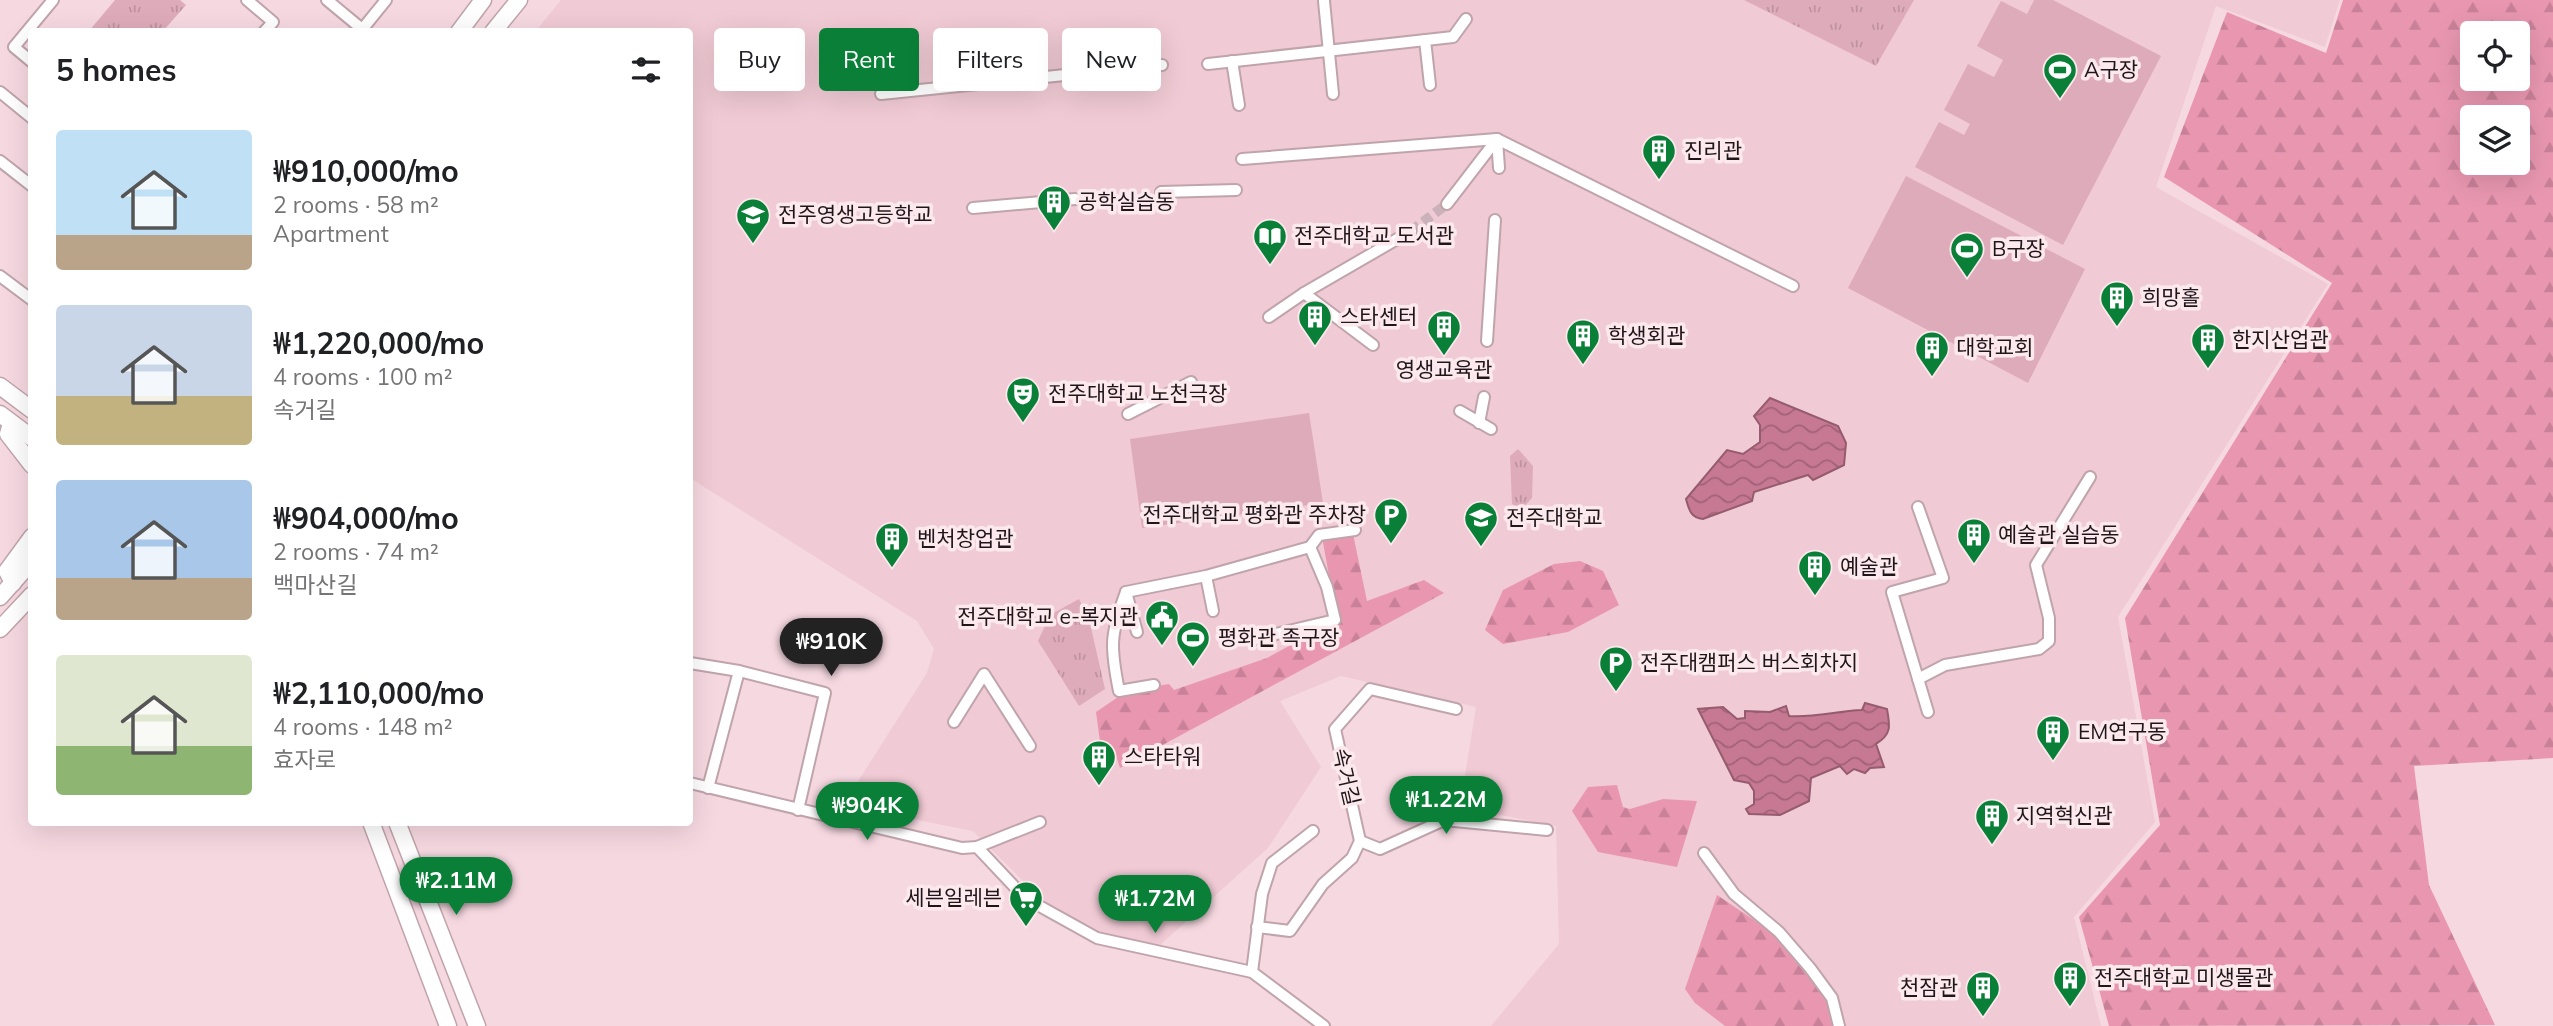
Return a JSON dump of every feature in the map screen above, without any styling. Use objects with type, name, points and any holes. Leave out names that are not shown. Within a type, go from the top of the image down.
[{"type":"main road","points":[[461,28],[484,0]]},
{"type":"main road","points":[[496,28],[519,0]]},
{"type":"main road","points":[[0,386],[28,401]]},
{"type":"main road","points":[[6,419],[28,435]]},
{"type":"main road","points":[[6,419],[8,434],[28,460]]},
{"type":"main road","points":[[13,583],[7,571],[28,542]]},
{"type":"main road","points":[[0,597],[28,566]]},
{"type":"main road","points":[[0,629],[28,599]]},
{"type":"main road","points":[[373,826],[448,1026]]},
{"type":"main road","points":[[399,826],[477,1026]]},
{"type":"street","points":[[30,28],[53,0]]},
{"type":"street","points":[[247,0],[273,22],[268,28]]},
{"type":"street","points":[[327,0],[359,28]]},
{"type":"street","points":[[363,28],[386,0]]},
{"type":"street","points":[[1324,1],[1333,94]]},
{"type":"street","points":[[1208,64],[1454,37],[1466,19]]},
{"type":"street","points":[[28,30],[14,47],[28,59]]},
{"type":"street","points":[[1425,40],[1430,85]]},
{"type":"street","points":[[1232,61],[1240,105]]},
{"type":"street","points":[[881,94],[1162,65]]},
{"type":"street","points":[[0,92],[28,115]]},
{"type":"street","points":[[1497,139],[1499,168]]},
{"type":"street","points":[[1447,204],[1497,139]]},
{"type":"street","points":[[1242,159],[1497,139],[1793,286]]},
{"type":"street","points":[[0,161],[28,183]]},
{"type":"street","points":[[1161,192],[1236,190]]},
{"type":"street","points":[[973,208],[1074,199]]},
{"type":"street","points":[[1488,341],[1495,220]]},
{"type":"street","points":[[1269,317],[1304,293],[1410,231]]},
{"type":"street","points":[[0,276],[28,297]]},
{"type":"street","points":[[1304,293],[1373,345]]},
{"type":"street","points":[[1128,414],[1191,382]]},
{"type":"street","points":[[1479,423],[1484,397]]},
{"type":"street","points":[[1460,411],[1490,429]]},
{"type":"street","points":[[1918,679],[1945,665],[2039,649],[2049,640],[2049,618],[2036,565],[2090,478]]},
{"type":"street","points":[[1918,507],[1943,578],[1892,592],[1928,712]]},
{"type":"street","points":[[1126,592],[1206,576],[1310,547],[1319,535],[1355,530]]},
{"type":"street","points":[[1255,639],[1335,620],[1327,587],[1310,547]]},
{"type":"street","points":[[1206,576],[1213,611]]},
{"type":"street","points":[[1126,592],[1137,632]]},
{"type":"street","points":[[1126,592],[1112,634],[1111,650],[1119,691],[1154,685]]},
{"type":"street","points":[[693,663],[739,671],[825,693],[798,810]]},
{"type":"street","points":[[708,788],[739,671]]},
{"type":"street","points":[[954,722],[984,674],[1030,746]]},
{"type":"street","name":"속거길","points":[[1360,841],[1335,729],[1370,689],[1456,709]]},
{"type":"street","points":[[693,784],[962,848],[977,847],[1040,822]]},
{"type":"street","points":[[1258,927],[1290,931],[1322,884],[1352,859],[1360,841],[1380,849],[1444,820],[1547,830]]},
{"type":"street","points":[[1252,972],[1262,894],[1272,863],[1312,831]]},
{"type":"street","points":[[977,847],[1025,898],[1097,938],[1252,972],[1324,1026]]},
{"type":"street","points":[[1704,853],[1734,894],[1779,932],[1810,968],[1832,998],[1839,1026]]},
{"type":"shaded area","name":"전주대학교","points":[[561,0],[2340,0],[2325,47],[2216,6],[2156,187],[2328,284],[2118,617],[2155,822],[2074,917],[2101,1026],[1491,1026],[1559,944],[1556,826],[1460,807],[1476,707],[1341,676],[1280,701],[1321,767],[1268,848],[1160,945],[1103,934],[1046,904],[973,831],[843,805],[927,673],[934,649],[917,621],[693,480],[693,28],[538,28]]},
{"type":"green space","points":[[115,0],[180,0],[186,5],[166,28],[92,28]]},
{"type":"green space","points":[[1744,0],[1914,0],[1876,66]]},
{"type":"green space","name":"A구장","points":[[2034,0],[2053,0],[2161,56],[2063,245],[1915,167],[1939,122],[1964,135],[1970,124],[1944,110],[1968,64],[1994,77],[2003,60],[1977,46],[2001,1],[2027,14]]},
{"type":"green space","points":[[2343,0],[2553,0],[2553,758],[2414,766],[2429,885],[2495,1025],[2109,1026],[2079,917],[2160,825],[2125,618],[2332,283],[2164,177],[2227,12],[2326,53]]},
{"type":"green space","name":"B구장","points":[[1906,176],[2085,269],[2028,383],[1848,288]]},
{"type":"green space","points":[[1309,413],[1323,503],[1142,528],[1130,439]]},
{"type":"green space","points":[[1518,449],[1533,466],[1532,498],[1522,509],[1512,504],[1510,456]]},
{"type":"green space","points":[[1353,534],[1367,601],[1424,580],[1444,593],[1120,768],[1115,752],[1101,749],[1096,712],[1127,691],[1169,684],[1174,690],[1267,658],[1337,620],[1322,537]]},
{"type":"green space","points":[[1580,561],[1603,571],[1619,605],[1568,632],[1503,644],[1485,630],[1503,590],[1554,564]]},
{"type":"green space","points":[[1079,599],[1089,619],[1105,689],[1079,706],[1038,641],[1050,615]]},
{"type":"green space","points":[[1617,785],[1623,807],[1630,809],[1663,799],[1697,801],[1677,867],[1598,852],[1572,811],[1588,787]]},
{"type":"green space","points":[[1717,895],[1769,930],[1829,1001],[1835,1026],[1725,1026],[1695,1003],[1685,989]]},
{"type":"water","points":[[1770,398],[1838,426],[1846,443],[1844,465],[1813,480],[1808,475],[1754,492],[1752,501],[1703,519],[1696,517],[1686,499],[1727,450],[1743,454],[1760,442],[1760,425],[1754,416]]},
{"type":"water","points":[[1865,703],[1887,709],[1889,729],[1885,737],[1876,744],[1884,767],[1870,768],[1865,773],[1854,769],[1847,774],[1840,766],[1811,778],[1809,801],[1780,815],[1749,814],[1746,809],[1754,804],[1754,791],[1749,783],[1734,780],[1698,709],[1723,707],[1737,719],[1745,718],[1745,711],[1770,712],[1786,706],[1789,716],[1807,716],[1862,710]]},
{"type":"tunnel","points":[[1411,231],[1447,204]]},
{"type":"place","name":"A구장","points":[[2060,100]]},
{"type":"place","name":"진리관","points":[[1659,181]]},
{"type":"place","name":"공학실습동","points":[[1054,232]]},
{"type":"place","name":"전주영생고등학교","points":[[753,245]]},
{"type":"place","name":"전주대학교 도서관","points":[[1270,266]]},
{"type":"place","name":"B구장","points":[[1967,279]]},
{"type":"place","name":"희망홀","points":[[2117,328]]},
{"type":"place","name":"스타센터","points":[[1315,347]]},
{"type":"place","name":"영생교육관","points":[[1444,357]]},
{"type":"place","name":"학생회관","points":[[1583,366]]},
{"type":"place","name":"한지산업관","points":[[2208,370]]},
{"type":"place","name":"대학교회","points":[[1932,378]]},
{"type":"place","name":"전주대학교 노천극장","points":[[1023,424]]},
{"type":"place","name":"전주대학교 평화관 주차장","points":[[1391,545]]},
{"type":"place","name":"전주대학교","points":[[1481,548]]},
{"type":"place","name":"예술관 실습동","points":[[1974,565]]},
{"type":"place","name":"벤처창업관","points":[[892,569]]},
{"type":"place","name":"예술관","points":[[1815,597]]},
{"type":"place","name":"전주대학교 e-복지관","points":[[1162,647]]},
{"type":"place","name":"평화관 족구장","points":[[1193,668]]},
{"type":"place","name":"전주대캠퍼스 버스회차지","points":[[1616,693]]},
{"type":"place","name":"EM연구동","points":[[2053,762]]},
{"type":"place","name":"스타타워","points":[[1099,787]]},
{"type":"place","name":"지역혁신관","points":[[1992,846]]},
{"type":"place","name":"세븐일레븐","points":[[1026,928]]},
{"type":"place","name":"전주대학교 미생물관","points":[[2070,1008]]},
{"type":"place","name":"천잠관","points":[[1983,1018]]}]
